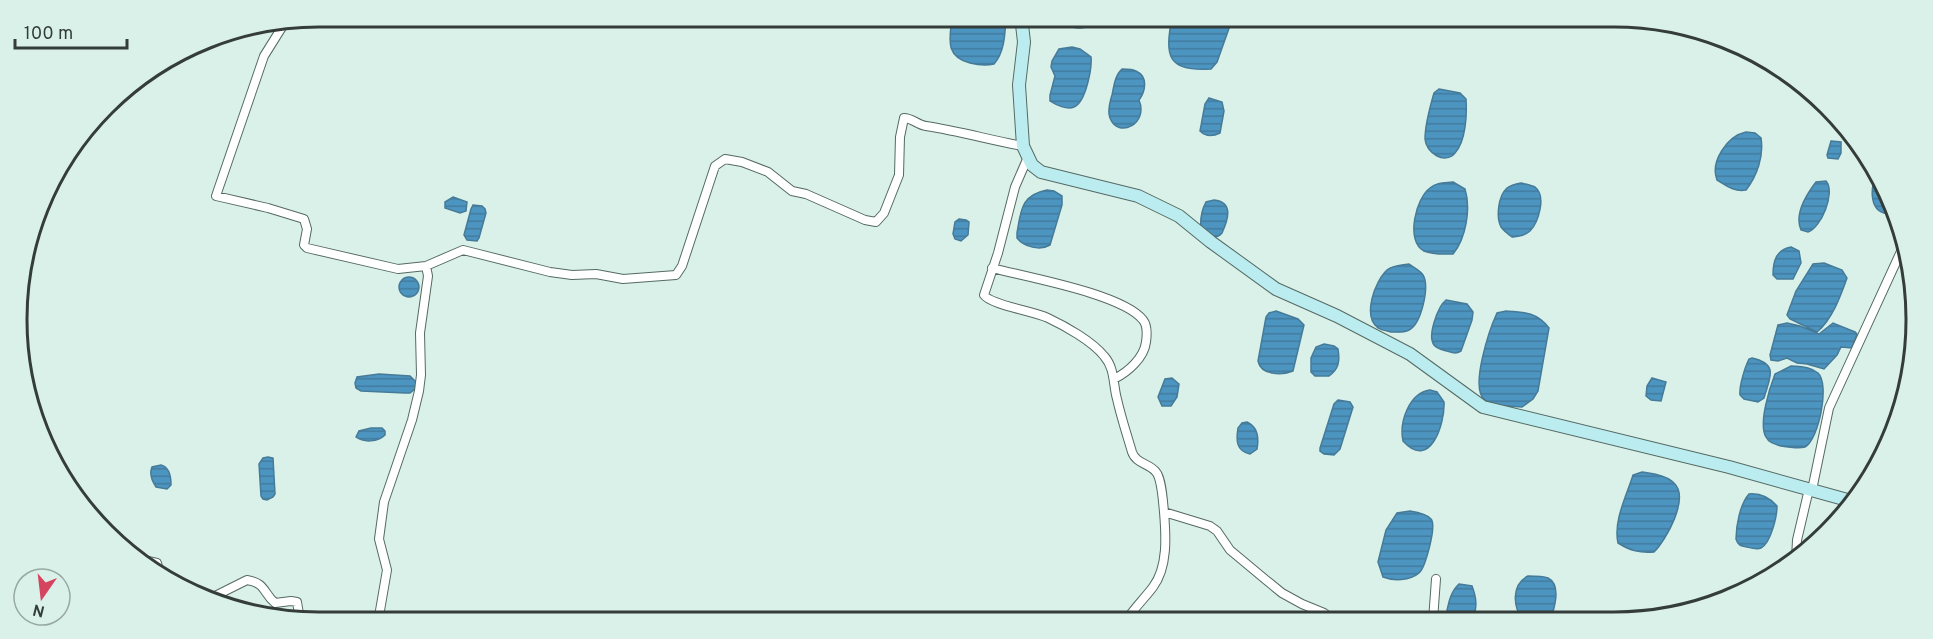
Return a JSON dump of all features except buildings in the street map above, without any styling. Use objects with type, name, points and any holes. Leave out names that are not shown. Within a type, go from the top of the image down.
[{"type":"street","points":[[1022,27],[1024,42],[1019,85],[1026,152],[1032,165],[1041,172],[1138,196],[1179,216],[1276,289],[1337,316],[1410,354],[1483,407],[1729,467],[1845,499]]},
{"type":"street","points":[[280,30],[264,56],[216,196],[304,219],[307,229],[304,245],[307,248],[398,269],[426,266],[462,250],[550,272],[572,275],[596,274],[630,279],[676,275],[682,266],[716,166],[725,159],[742,162],[768,172],[792,191],[806,194],[864,220],[876,222],[884,213],[899,174],[900,137],[904,118],[923,126],[944,128],[1026,152]]},
{"type":"street","points":[[1026,152],[984,295],[987,299],[1048,318],[1088,340],[1104,356],[1114,379],[1116,397],[1133,455],[1142,464],[1156,472],[1164,512],[1165,556],[1162,567],[1154,586],[1132,612]]},
{"type":"street","points":[[1797,548],[1829,408],[1899,256]]},
{"type":"street","points":[[380,612],[387,570],[379,539],[384,502],[412,420],[419,390],[420,333],[428,276],[426,266]]},
{"type":"street","points":[[992,268],[1093,293],[1118,302],[1144,321],[1148,332],[1146,348],[1123,375],[1114,379]]},
{"type":"street","points":[[1164,512],[1210,526],[1218,531],[1230,550],[1282,593],[1322,612]]},
{"type":"street","points":[[1434,612],[1436,579]]},
{"type":"street","points":[[219,594],[247,580],[254,581],[261,585],[275,603],[297,602],[298,611]]},
{"type":"water","points":[[951,27],[1005,27],[998,59],[994,64],[985,65],[973,64],[956,56],[950,45]]},
{"type":"water","points":[[1170,27],[1229,27],[1217,62],[1211,69],[1196,69],[1177,64],[1169,51]]},
{"type":"water","points":[[1072,47],[1080,49],[1091,57],[1091,62],[1082,99],[1074,107],[1068,108],[1050,101],[1055,76],[1051,67],[1059,49]]},
{"type":"water","points":[[1122,69],[1133,70],[1140,74],[1145,85],[1139,100],[1140,116],[1131,126],[1125,128],[1114,124],[1109,112],[1115,81]]},
{"type":"water","points":[[1439,89],[1460,93],[1466,99],[1466,120],[1462,142],[1455,153],[1446,158],[1432,153],[1425,139],[1432,98]]},
{"type":"water","points":[[1209,98],[1222,102],[1224,111],[1220,133],[1212,136],[1200,131],[1205,104]]},
{"type":"water","points":[[1755,133],[1761,138],[1761,152],[1759,166],[1750,184],[1746,190],[1738,190],[1717,180],[1716,165],[1727,144],[1739,134]]},
{"type":"water","points":[[1831,141],[1841,142],[1841,153],[1838,159],[1828,158]]},
{"type":"water","points":[[1826,181],[1829,193],[1822,217],[1813,229],[1808,232],[1801,230],[1799,218],[1805,199],[1816,182]]},
{"type":"water","points":[[1453,182],[1465,189],[1467,197],[1466,223],[1461,240],[1453,254],[1435,254],[1424,251],[1418,246],[1414,229],[1420,201],[1433,186]]},
{"type":"water","points":[[1521,183],[1535,187],[1539,191],[1540,209],[1530,231],[1524,235],[1512,237],[1501,227],[1499,207],[1507,188]]},
{"type":"water","points":[[1873,186],[1886,213],[1878,210],[1875,205]]},
{"type":"water","points":[[1047,190],[1062,196],[1062,205],[1050,245],[1042,248],[1032,247],[1017,238],[1021,211],[1027,200],[1038,192]]},
{"type":"water","points":[[453,197],[467,202],[466,211],[460,213],[445,208],[445,202]]},
{"type":"water","points":[[1214,200],[1225,204],[1228,212],[1222,233],[1214,237],[1201,230],[1201,223],[1206,202]]},
{"type":"water","points":[[473,205],[482,206],[486,213],[477,241],[467,240],[464,235]]},
{"type":"water","points":[[959,219],[969,222],[968,235],[961,241],[955,239],[953,234],[955,222]]},
{"type":"water","points":[[1791,247],[1799,251],[1801,263],[1793,279],[1777,279],[1773,275],[1776,257],[1786,248]]},
{"type":"water","points":[[1824,263],[1842,270],[1847,278],[1832,314],[1817,332],[1790,319],[1787,315],[1796,291],[1813,264]]},
{"type":"water","points":[[1409,264],[1422,274],[1425,281],[1425,296],[1421,313],[1413,326],[1404,332],[1379,329],[1373,323],[1371,315],[1372,299],[1378,282],[1389,268]]},
{"type":"water","points":[[405,277],[413,277],[419,283],[419,291],[413,297],[405,297],[399,291],[399,283]]},
{"type":"water","points":[[1446,300],[1467,304],[1473,312],[1461,351],[1458,353],[1438,348],[1432,341],[1434,321]]},
{"type":"water","points":[[1276,311],[1298,319],[1304,325],[1293,371],[1283,374],[1267,372],[1258,361],[1266,317],[1269,313]]},
{"type":"water","points":[[1506,311],[1535,316],[1549,328],[1538,391],[1533,399],[1522,407],[1503,406],[1485,400],[1479,384],[1482,358],[1490,331],[1497,313]]},
{"type":"water","points":[[1787,323],[1819,334],[1833,323],[1857,334],[1852,348],[1841,347],[1824,369],[1797,363],[1787,358],[1778,361],[1771,360],[1770,355],[1778,325]]},
{"type":"water","points":[[1324,344],[1338,349],[1338,364],[1329,376],[1315,376],[1311,372],[1311,358],[1316,347]]},
{"type":"water","points":[[1752,358],[1766,364],[1770,372],[1764,398],[1758,402],[1744,399],[1740,395],[1744,372],[1749,359]]},
{"type":"water","points":[[1791,366],[1805,367],[1818,373],[1823,388],[1821,411],[1815,434],[1802,448],[1772,443],[1767,439],[1763,424],[1775,374]]},
{"type":"water","points":[[379,374],[410,376],[417,383],[416,388],[410,393],[405,393],[361,391],[356,388],[357,377]]},
{"type":"water","points":[[1172,378],[1179,384],[1177,397],[1171,406],[1162,406],[1158,397],[1165,379]]},
{"type":"water","points":[[1652,378],[1666,382],[1661,401],[1651,400],[1646,396],[1647,386]]},
{"type":"water","points":[[1430,390],[1437,392],[1444,402],[1444,411],[1439,432],[1434,441],[1428,448],[1421,451],[1413,449],[1403,441],[1404,417],[1411,402],[1423,392]]},
{"type":"water","points":[[1338,400],[1350,402],[1353,407],[1340,449],[1334,455],[1324,454],[1320,448],[1334,404]]},
{"type":"water","points":[[1247,422],[1256,430],[1258,437],[1257,449],[1250,454],[1240,448],[1237,441],[1238,428],[1242,423]]},
{"type":"water","points":[[382,428],[385,435],[371,441],[356,437],[359,431]]},
{"type":"water","points":[[263,458],[273,458],[275,494],[267,500],[261,496],[259,464]]},
{"type":"water","points":[[161,465],[168,470],[170,476],[171,485],[167,489],[156,487],[151,477],[152,467]]},
{"type":"water","points":[[1642,472],[1667,478],[1678,490],[1678,508],[1674,519],[1654,552],[1635,551],[1618,543],[1617,526],[1624,500],[1633,475]]},
{"type":"water","points":[[1749,494],[1765,497],[1777,506],[1775,522],[1768,541],[1759,549],[1741,546],[1736,539],[1739,515]]},
{"type":"water","points":[[1410,511],[1431,519],[1430,547],[1424,563],[1419,573],[1411,578],[1396,580],[1383,577],[1378,562],[1386,530],[1397,513]]},
{"type":"water","points":[[1528,576],[1541,576],[1552,581],[1556,592],[1552,612],[1518,612],[1515,596],[1522,580]]},
{"type":"water","points":[[1459,584],[1472,586],[1476,603],[1475,612],[1447,612]]}]
